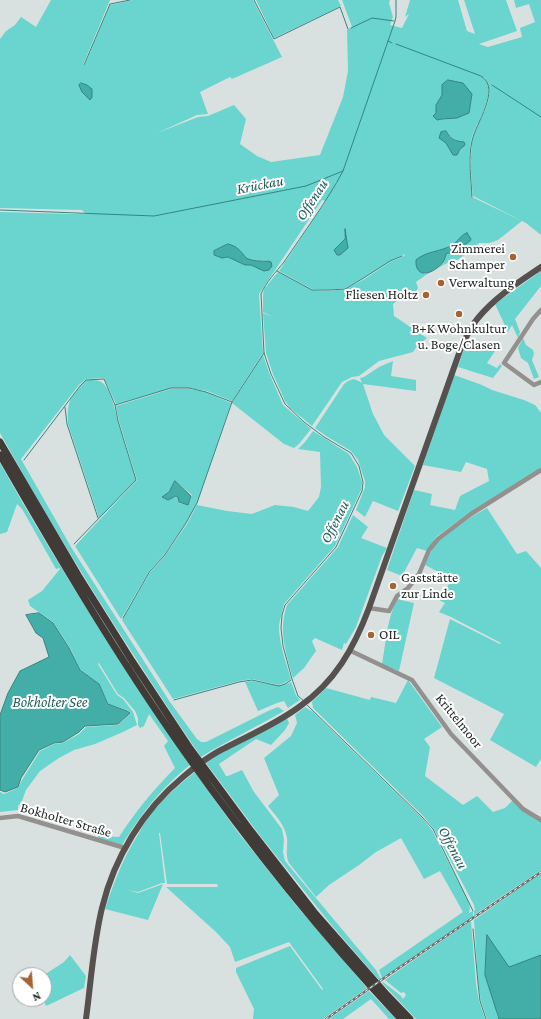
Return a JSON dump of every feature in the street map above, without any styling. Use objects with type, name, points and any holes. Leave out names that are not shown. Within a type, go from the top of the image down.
[{"type":"highway","points":[[0,442],[78,575],[132,661],[189,747],[251,831],[314,912],[410,1019]]},
{"type":"highway","points":[[0,455],[73,579],[183,750],[244,834],[309,916],[401,1019]]},
{"type":"main road","points":[[86,1019],[96,936],[102,908],[112,877],[125,848],[156,803],[183,777],[212,755],[282,718],[308,701],[336,672],[350,650],[370,608],[462,345],[477,319],[493,302],[541,267]]},
{"type":"street","points":[[541,310],[533,319],[504,363],[534,385],[541,382]]},
{"type":"street","points":[[370,608],[389,611],[397,596],[408,588],[419,574],[429,550],[438,539],[471,514],[541,470]]},
{"type":"street","name":"Krittelmoor","points":[[350,650],[412,680],[450,734],[523,809],[541,820]]},
{"type":"street","name":"Bokholter Straße","points":[[0,818],[18,816],[125,848]]},
{"type":"shaded area","points":[[51,0],[110,0],[83,65],[84,66],[110,5],[133,0],[253,0],[282,57],[232,79],[230,77],[200,92],[208,114],[197,115],[157,133],[198,117],[208,116],[234,105],[246,119],[240,144],[257,156],[271,162],[320,155],[343,97],[348,71],[347,30],[352,27],[342,0],[390,0],[389,3],[393,17],[390,25],[402,28],[409,14],[405,17],[410,0],[458,0],[467,31],[475,34],[464,0],[506,0],[517,31],[479,44],[488,47],[522,37],[520,28],[535,22],[529,4],[516,8],[514,0],[541,0],[541,235],[526,223],[473,196],[471,170],[472,143],[477,126],[488,103],[489,95],[489,86],[483,77],[487,84],[487,100],[473,133],[470,148],[469,162],[472,197],[522,221],[498,240],[489,243],[479,243],[459,259],[445,264],[435,270],[444,262],[445,254],[451,254],[470,241],[464,234],[453,245],[421,256],[424,274],[430,272],[416,282],[418,288],[415,293],[399,299],[393,304],[394,316],[427,338],[417,346],[413,352],[379,361],[359,376],[352,377],[342,382],[312,426],[290,408],[285,401],[273,374],[266,353],[263,313],[273,317],[263,312],[264,289],[278,272],[312,290],[330,291],[345,289],[363,280],[405,254],[390,261],[345,288],[330,290],[312,289],[279,271],[326,201],[322,200],[259,294],[263,353],[232,401],[207,391],[189,388],[171,388],[116,404],[104,378],[86,379],[79,385],[21,459],[71,547],[170,702],[197,739],[201,742],[206,742],[278,707],[284,711],[201,757],[97,598],[0,433],[0,212],[86,214],[82,210],[0,208],[0,39],[21,17],[36,27]],"holes":[[[442,85],[470,104],[469,113],[457,118],[437,120],[433,116],[436,113],[436,105],[442,95]],[[446,131],[454,139],[464,142],[464,146],[460,149],[457,155],[453,155],[446,143]],[[214,251],[241,251],[246,258],[259,261],[268,260],[257,268],[251,265],[245,265],[228,257],[222,258],[214,255]]]},
{"type":"shaded area","points":[[256,0],[338,0],[341,6],[274,38]]},
{"type":"shaded area","points":[[541,271],[541,286],[515,319],[520,332],[518,338],[512,325],[508,332],[495,304]]},
{"type":"shaded area","points":[[523,338],[526,345],[533,350],[534,354],[532,360],[539,377],[534,379],[528,363],[521,358],[518,348]]},
{"type":"shaded area","points":[[466,343],[495,351],[487,363],[497,368],[500,364],[502,366],[493,378],[458,367]]},
{"type":"shaded area","points":[[263,355],[283,405],[311,429],[294,448],[284,444],[232,403]]},
{"type":"shaded area","points":[[393,361],[391,376],[416,380],[416,391],[363,384],[373,414],[384,435],[415,466],[398,511],[373,501],[365,517],[356,510],[365,487],[365,481],[358,460],[351,451],[315,428],[344,384],[353,379],[362,383],[360,378]]},
{"type":"shaded area","points":[[454,375],[535,405],[541,413],[541,468],[469,513],[436,537],[427,551],[417,548],[402,576],[387,570],[414,490],[432,494],[430,505],[455,510],[460,496],[489,481],[487,469],[466,462],[461,472],[423,465]]},
{"type":"shaded area","points":[[86,380],[100,381],[107,388],[113,403],[136,480],[99,518],[68,424],[68,406],[71,398]]},
{"type":"shaded area","points":[[171,389],[189,389],[206,392],[231,403],[197,503],[186,523],[163,556],[150,570],[121,619],[75,546],[137,480],[119,421],[116,406]],"holes":[[[175,481],[192,495],[188,505],[179,503],[178,497],[168,500],[162,497],[169,492]]]},
{"type":"shaded area","points":[[313,431],[349,454],[357,467],[362,482],[361,490],[335,546],[284,604],[279,623],[279,633],[291,679],[279,685],[252,679],[239,681],[173,699],[122,620],[151,571],[164,557],[187,524],[197,505],[252,514],[275,505],[294,507],[308,511],[319,497],[321,487],[320,452],[298,449]]},
{"type":"shaded area","points":[[0,463],[22,502],[92,616],[190,765],[179,774],[152,802],[122,845],[98,838],[98,836],[119,837],[145,801],[175,768],[164,746],[168,741],[149,714],[144,726],[140,728],[135,711],[124,698],[118,694],[99,663],[98,664],[117,695],[123,699],[133,712],[137,725],[95,744],[74,750],[59,758],[40,771],[26,790],[22,801],[18,806],[18,810],[0,812],[0,792],[4,794],[18,788],[40,751],[54,744],[63,743],[79,734],[86,727],[118,725],[131,713],[127,710],[109,704],[99,684],[80,669],[70,648],[53,622],[30,606],[28,600],[42,591],[60,569],[56,569],[22,509],[17,504],[7,532],[0,534]]},
{"type":"shaded area","points":[[487,508],[517,554],[526,551],[541,568],[541,759],[536,767],[490,740],[504,714],[434,678],[450,619],[500,644],[501,643],[439,612],[445,603],[439,600],[452,579],[425,565],[431,551],[439,540],[471,517]]},
{"type":"shaded area","points":[[353,515],[368,527],[361,538],[387,548],[382,556],[356,627],[346,644],[344,643],[342,650],[315,638],[312,641],[316,651],[304,668],[293,678],[283,633],[284,615],[287,605],[338,547]]},
{"type":"shaded area","points":[[397,599],[414,603],[399,671],[382,664],[389,623]]},
{"type":"shaded area","points":[[408,680],[442,727],[424,739],[430,747],[425,776],[463,805],[477,796],[493,812],[505,808],[513,800],[541,822],[541,870],[474,915],[474,905],[434,829],[424,817],[313,708],[312,702],[326,688],[370,700],[371,697],[396,703]]},
{"type":"shaded area","points":[[252,681],[280,686],[291,682],[296,695],[300,700],[288,708],[284,701],[258,711],[245,682]]},
{"type":"shaded area","points":[[305,707],[313,712],[422,818],[432,830],[468,901],[470,908],[469,913],[473,911],[473,917],[382,978],[379,970],[463,912],[440,871],[424,879],[401,838],[376,852],[329,885],[316,897],[289,863],[287,857],[286,833],[280,821],[268,806],[279,795],[264,758],[291,736],[297,723],[295,715]]},
{"type":"shaded area","points":[[287,718],[289,723],[285,730],[271,745],[256,739],[219,764],[226,776],[242,770],[254,792],[282,829],[285,861],[376,970],[381,979],[379,980],[333,927],[261,837],[206,763],[235,744]]},
{"type":"shaded area","points":[[195,772],[237,831],[295,904],[367,988],[323,1019],[253,1019],[254,1009],[236,972],[236,968],[290,946],[322,990],[323,989],[289,942],[235,962],[230,947],[216,932],[166,887],[218,887],[217,884],[167,884],[160,833],[165,883],[138,892],[127,890],[138,893],[163,884],[148,920],[105,909],[124,860],[148,817],[170,793]]},
{"type":"shaded area","points":[[541,873],[541,955],[509,968],[487,936],[497,1016],[499,1019],[487,1019],[481,1001],[478,983],[474,920]]},
{"type":"shaded area","points":[[471,921],[476,984],[479,1001],[485,1019],[416,1019],[382,983],[383,982],[403,999],[406,995],[404,992],[401,993],[385,980]]},
{"type":"shaded area","points":[[70,955],[86,976],[84,988],[52,1003],[52,970],[64,962]]},
{"type":"shaded area","points":[[369,991],[396,1019],[389,1019],[371,999],[343,1019],[329,1019]]},
{"type":"water","points":[[448,80],[463,83],[472,94],[469,113],[457,118],[437,120],[433,116],[436,113],[436,105],[442,95],[442,85]]},
{"type":"water","points":[[81,83],[92,89],[92,97],[90,100],[82,92],[79,85]]},
{"type":"water","points":[[446,131],[452,138],[464,142],[465,144],[457,155],[453,155],[446,143],[439,138],[441,132]]},
{"type":"water","points":[[345,229],[348,248],[340,255],[337,255],[334,250],[345,239]]},
{"type":"water","points":[[467,233],[471,239],[470,241],[460,248],[455,254],[447,253],[443,263],[434,270],[426,273],[420,272],[416,265],[416,260],[429,253],[454,244]]},
{"type":"water","points":[[228,244],[238,249],[246,258],[255,261],[270,261],[272,266],[269,270],[264,271],[251,265],[245,265],[228,257],[222,258],[214,255],[214,251]]},
{"type":"water","points":[[175,481],[191,496],[188,505],[179,502],[178,497],[176,496],[168,500],[162,497],[169,492]]},
{"type":"water","name":"Bokholter See","points":[[39,613],[53,623],[69,648],[80,670],[99,684],[108,704],[130,713],[118,724],[85,726],[79,732],[63,742],[54,743],[39,750],[21,778],[18,787],[5,792],[0,790],[0,715],[8,693],[20,671],[49,657],[43,638],[36,633],[26,615]]},
{"type":"water","points":[[487,935],[509,967],[541,955],[541,1019],[499,1019],[485,975]]},
{"type":"waterway","points":[[84,65],[110,4],[130,0]]},
{"type":"waterway","points":[[254,0],[274,39],[340,7],[348,29]]},
{"type":"waterway","name":"Krückau","points":[[0,210],[154,216],[306,186],[343,171],[395,21],[396,0]]},
{"type":"waterway","points":[[351,28],[372,18],[394,21]]},
{"type":"waterway","name":"Krückau","points":[[388,41],[392,43]]},
{"type":"waterway","points":[[396,44],[481,76],[487,82],[489,89],[486,107],[474,134],[470,155],[472,197]]},
{"type":"waterway","points":[[492,85],[541,117]]},
{"type":"waterway","name":"Offenau","points":[[304,701],[298,696],[283,646],[281,628],[282,615],[285,605],[336,547],[362,491],[363,482],[359,466],[351,453],[324,437],[304,422],[285,404],[271,374],[264,353],[261,294],[268,281],[284,262],[315,217],[343,171]]},
{"type":"waterway","points":[[277,271],[312,290],[345,289],[390,261],[402,256]]},
{"type":"waterway","points":[[123,618],[150,571],[164,556],[186,523],[197,503],[232,402],[264,353]]},
{"type":"waterway","points":[[24,460],[86,380],[104,379],[115,405],[171,388],[189,388],[206,392],[232,402]]},
{"type":"waterway","points":[[74,544],[136,480],[118,421],[115,405]]},
{"type":"waterway","points":[[65,407],[67,424],[98,518]]},
{"type":"waterway","points":[[174,700],[239,682],[252,680],[279,686],[291,680]]},
{"type":"waterway","name":"Offenau","points":[[307,705],[433,829],[473,911]]},
{"type":"waterway","name":"Offenau","points":[[473,929],[480,1001],[486,1019]]},
{"type":"railway","points":[[326,1019],[541,872]]},
{"type":"place","name":"Zimmerei Schamper","points":[[513,257]]},
{"type":"place","name":"Verwaltung","points":[[441,283]]},
{"type":"place","name":"Fliesen Holtz","points":[[426,295]]},
{"type":"place","name":"B+K Wohnkultur u. Boge/Clasen","points":[[459,314]]},
{"type":"place","name":"Gaststätte zur Linde","points":[[393,586]]},
{"type":"place","name":"OIL","points":[[371,635]]}]
